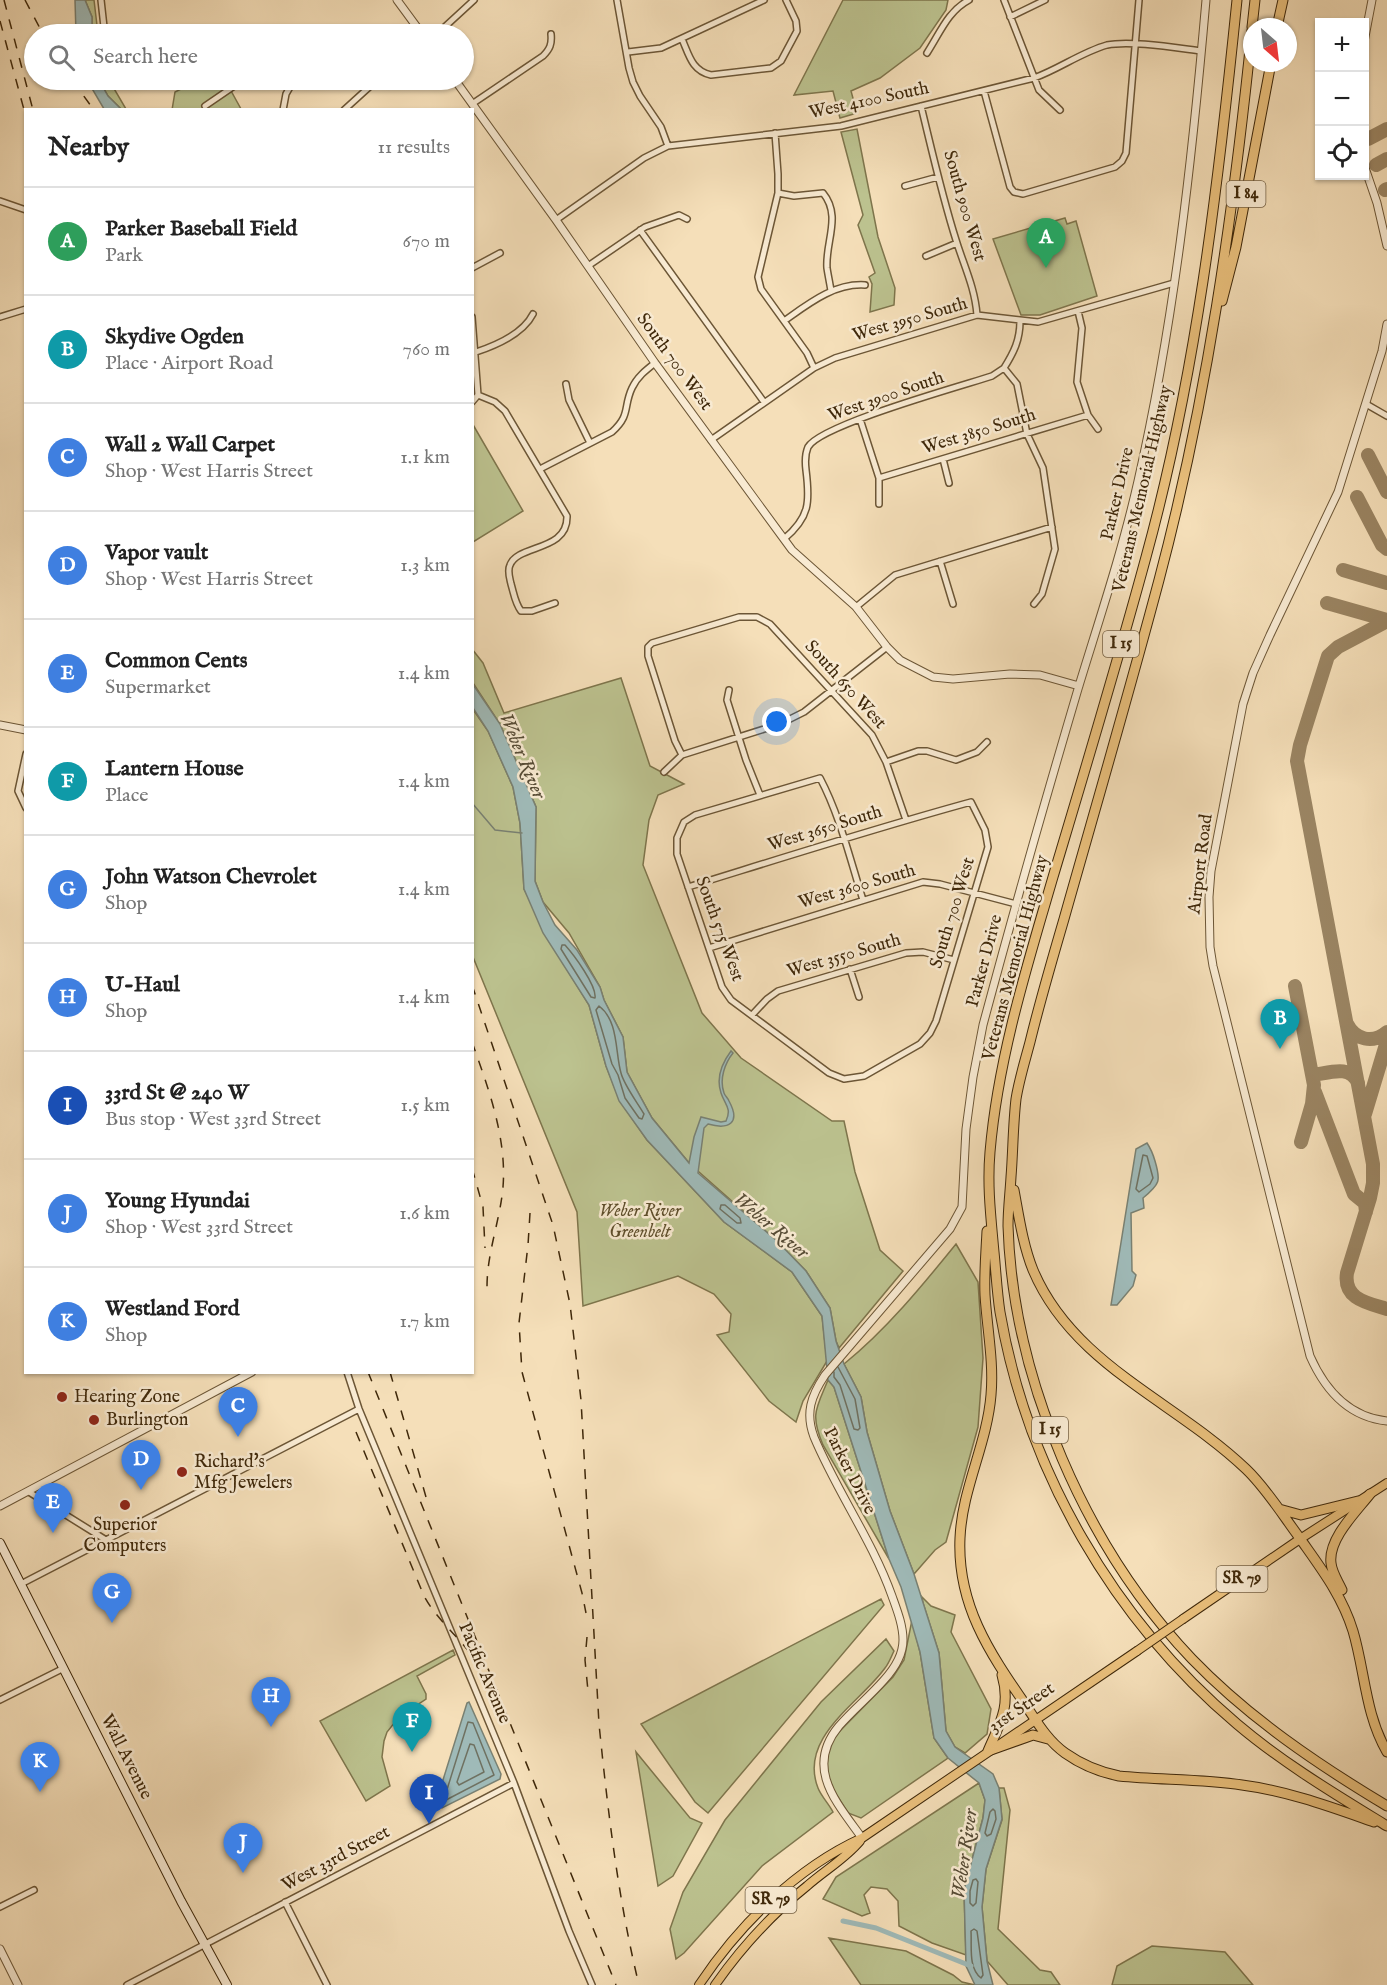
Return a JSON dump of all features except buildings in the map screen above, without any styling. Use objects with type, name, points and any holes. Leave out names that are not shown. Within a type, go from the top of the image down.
[{"type":"highway","name":"Veterans Memorial Highway","points":[[1237,0],[1212,227],[1197,326],[1178,419],[1148,551],[1020,991],[1000,1084],[990,1147],[988,1187],[999,1308],[1020,1395],[1054,1483],[1076,1527],[1099,1565],[1156,1644],[1235,1722],[1277,1757],[1387,1826]]},
{"type":"highway","name":"Veterans Memorial Highway","points":[[1253,18],[1255,0]]},
{"type":"highway","points":[[1279,18],[1283,0]]},
{"type":"highway","name":"Veterans Memorial Highway","points":[[1248,72],[1242,137],[1215,323],[1190,456],[1162,568],[1016,1096],[1008,1224],[1025,1348],[1036,1387],[1071,1479],[1122,1570],[1169,1634],[1195,1663],[1270,1729],[1330,1772],[1387,1806]]},
{"type":"highway","name":"I 84","points":[[1215,323],[1228,285],[1269,72]]},
{"type":"highway","points":[[1011,1179],[1033,1270],[1071,1331],[1103,1361],[1189,1423],[1247,1470],[1279,1509],[1335,1587],[1346,1609],[1353,1632],[1374,1725],[1387,1752]]},
{"type":"highway","points":[[988,1187],[985,1293],[992,1361],[992,1393],[966,1501],[960,1538],[965,1591],[981,1636],[999,1667],[1048,1739],[1065,1753],[1099,1772],[1119,1776],[1242,1784],[1323,1804],[1387,1826]]},
{"type":"highway","points":[[1353,1632],[1353,1617],[1333,1569],[1331,1551],[1341,1532],[1370,1494]]},
{"type":"highway","points":[[1279,1509],[1301,1515],[1358,1502]]},
{"type":"highway","points":[[988,1751],[1005,1713],[1006,1691],[999,1667]]},
{"type":"highway","points":[[988,1751],[1033,1735],[1048,1739]]},
{"type":"main road","name":"31st Street","points":[[699,1985],[727,1948],[770,1901],[837,1850],[862,1838],[1300,1539],[1387,1484]]},
{"type":"main road","name":"Wall Avenue","points":[[0,1543],[226,1985]]},
{"type":"main road","name":"SR 79","points":[[715,1985],[748,1943],[781,1909],[848,1855],[862,1838]]},
{"type":"street","points":[[100,0],[104,24]]},
{"type":"street","points":[[397,0],[415,24]]},
{"type":"street","points":[[448,24],[474,0]]},
{"type":"street","points":[[617,0],[633,82],[661,127],[668,146]]},
{"type":"street","points":[[628,52],[661,48],[764,0]]},
{"type":"street","points":[[682,39],[696,68],[702,73],[711,75],[771,68],[781,61],[797,31],[796,21],[786,0]]},
{"type":"street","points":[[927,53],[957,6],[969,0]]},
{"type":"street","points":[[1004,0],[1034,78],[1045,97],[1060,110]]},
{"type":"street","points":[[1010,17],[1045,0]]},
{"type":"street","points":[[984,92],[1010,187],[1014,192],[1023,194],[1115,167],[1126,153],[1139,0]]},
{"type":"street","name":"Parker Drive","points":[[862,1838],[831,1792],[824,1774],[824,1754],[827,1744],[840,1725],[883,1681],[897,1663],[903,1637],[898,1613],[878,1562],[818,1447],[810,1427],[810,1404],[825,1375],[950,1229],[962,1207],[966,1130],[983,1025],[1079,686],[1112,580],[1138,482],[1152,412],[1186,201],[1206,0]]},
{"type":"street","points":[[1369,18],[1372,0]]},
{"type":"street","points":[[472,104],[543,56],[552,43],[551,34]]},
{"type":"street","name":"West 4100 South","points":[[556,220],[644,158],[668,146],[842,126],[1034,78],[1051,72],[1090,51],[1110,45],[1201,51]]},
{"type":"street","points":[[206,106],[229,90]]},
{"type":"street","points":[[283,108],[288,90]]},
{"type":"street","points":[[346,108],[365,90]]},
{"type":"street","name":"South 700 West","points":[[462,90],[556,220],[655,363],[792,550],[855,607],[900,660],[915,670],[933,677],[954,679],[1010,674],[1040,675],[1079,686]]},
{"type":"street","name":"South 900 West","points":[[921,106],[938,177],[975,296],[978,315]]},
{"type":"street","points":[[775,133],[778,193],[758,277],[761,289],[807,353],[814,368]]},
{"type":"street","points":[[905,186],[938,177]]},
{"type":"street","points":[[1369,177],[1387,246]]},
{"type":"street","points":[[778,193],[795,196],[823,193],[829,199],[833,218],[827,266],[831,291]]},
{"type":"street","points":[[0,201],[24,209]]},
{"type":"street","points":[[588,266],[645,227],[679,215],[687,219]]},
{"type":"street","points":[[640,230],[764,402]]},
{"type":"street","points":[[926,256],[957,243]]},
{"type":"street","points":[[474,267],[500,253]]},
{"type":"street","name":"West 3950 South","points":[[711,440],[814,368],[835,358],[978,315],[1038,322],[1174,283]]},
{"type":"street","points":[[784,321],[817,297],[857,284],[865,285]]},
{"type":"street","points":[[1078,310],[1082,328],[1077,381],[1088,416],[1098,429]]},
{"type":"street","points":[[0,317],[23,311]]},
{"type":"street","points":[[476,352],[495,346],[528,324],[533,314]]},
{"type":"street","points":[[1020,321],[1020,336],[1016,349],[1004,368],[1017,384],[1027,434],[1043,468],[1055,549],[1042,594],[1034,604]]},
{"type":"street","name":"Airport Road","points":[[1387,324],[1382,351],[1338,492],[1270,635],[1247,694],[1234,743],[1211,871],[1208,916],[1210,947],[1225,1015],[1310,1356],[1319,1376],[1329,1390],[1344,1404],[1360,1413],[1387,1421]]},
{"type":"street","points":[[474,334],[478,395],[474,400]]},
{"type":"street","points":[[540,469],[612,432],[622,423],[631,389],[641,374],[655,363]]},
{"type":"street","name":"West 3900 South","points":[[784,539],[797,528],[806,513],[809,497],[805,460],[808,448],[816,438],[847,423],[992,376],[1004,368]]},
{"type":"street","points":[[566,384],[569,399],[590,443]]},
{"type":"street","points":[[478,395],[495,402],[505,411],[567,516],[567,527],[561,536],[516,558],[510,565],[509,576],[516,604],[521,611],[532,611],[555,603]]},
{"type":"street","points":[[1366,404],[1387,416]]},
{"type":"street","name":"West 3850 South","points":[[879,478],[1088,416]]},
{"type":"street","points":[[860,419],[879,478],[879,504]]},
{"type":"street","points":[[943,459],[949,483]]},
{"type":"street","points":[[855,607],[895,575],[1052,527]]},
{"type":"street","points":[[940,561],[953,604]]},
{"type":"street","name":"South 650 West","points":[[682,755],[675,741],[648,656],[648,647],[652,643],[739,617],[757,617],[770,624],[872,735],[886,762],[906,820]]},
{"type":"street","points":[[664,772],[682,755],[780,724],[804,712],[887,647]]},
{"type":"street","points":[[729,690],[727,700],[760,795],[820,777],[831,799],[863,900]]},
{"type":"street","points":[[0,725],[24,730]]},
{"type":"street","points":[[886,762],[918,751],[927,751],[956,760],[977,752],[987,742]]},
{"type":"street","points":[[24,763],[18,791],[24,806]]},
{"type":"street","name":"South 575 West","points":[[760,795],[695,815],[684,822],[677,838],[677,854],[722,987],[731,1000],[829,1073],[844,1079]]},
{"type":"street","name":"South 700 West","points":[[844,1079],[864,1076],[920,1044],[930,1033],[988,848],[986,830],[971,802]]},
{"type":"street","name":"West 3650 South","points":[[688,886],[971,802]]},
{"type":"street","name":"West 3600 South","points":[[709,948],[923,882],[940,884],[1016,904]]},
{"type":"street","name":"West 3550 South","points":[[752,1015],[778,991],[906,953],[923,952],[954,960]]},
{"type":"street","points":[[850,969],[859,997]]},
{"type":"street","points":[[235,1374],[238,1380]]},
{"type":"street","points":[[0,1506],[248,1374]]},
{"type":"street","name":"Pacific Avenue","points":[[348,1374],[359,1409],[514,1783],[569,1931],[592,1985]]},
{"type":"street","points":[[21,1584],[359,1409]]},
{"type":"street","points":[[29,1492],[106,1540]]},
{"type":"street","points":[[0,1700],[64,1668]]},
{"type":"street","name":"West 33rd Street","points":[[127,1985],[514,1783]]},
{"type":"street","points":[[0,1907],[34,1890]]},
{"type":"street","points":[[285,1902],[327,1985]]},
{"type":"street","points":[[0,1949],[18,1985]]},
{"type":"green space","points":[[85,0],[94,0],[97,24],[92,24],[92,17]]},
{"type":"green space","points":[[843,0],[948,0],[946,10],[920,48],[880,78],[851,91],[857,113],[840,118],[833,91],[794,95]]},
{"type":"green space","points":[[105,90],[115,90],[125,108],[120,108]]},
{"type":"green space","points":[[179,90],[231,90],[240,108],[172,108],[175,92]]},
{"type":"green space","points":[[857,129],[878,237],[895,288],[894,305],[870,312],[872,284],[869,277],[875,273],[858,225],[863,215],[841,132]]},
{"type":"green space","points":[[1065,218],[1067,224],[1076,221],[1097,296],[1040,315],[1021,315],[993,239]]},
{"type":"green space","points":[[474,426],[523,511],[474,541]]},
{"type":"green space","points":[[474,652],[483,663],[504,713],[621,678],[650,766],[684,784],[658,795],[649,820],[643,865],[702,1013],[741,1058],[832,1121],[844,1121],[855,1172],[880,1250],[903,1271],[839,1348],[830,1308],[806,1271],[777,1241],[690,1164],[652,1118],[627,1072],[623,1037],[600,987],[569,933],[543,902],[535,881],[536,807],[500,724],[474,685]]},
{"type":"green space","name":"Weber River Greenbelt","points":[[474,711],[488,731],[513,787],[520,823],[524,889],[555,950],[589,1005],[606,1066],[620,1101],[647,1140],[724,1222],[792,1272],[822,1316],[827,1361],[803,1401],[796,1422],[769,1401],[717,1335],[729,1332],[731,1314],[714,1294],[678,1276],[583,1306],[577,1212],[474,959]]},
{"type":"green space","points":[[956,1244],[978,1282],[983,1358],[978,1427],[946,1542],[935,1550],[914,1574],[890,1511],[867,1432],[861,1397],[844,1364],[889,1322]]},
{"type":"green space","points":[[828,1380],[834,1387],[889,1559],[823,1445],[819,1434],[816,1412]]},
{"type":"green space","points":[[922,1597],[931,1606],[955,1615],[951,1632],[991,1709],[987,1734],[965,1753],[955,1747],[946,1731],[939,1653]]},
{"type":"green space","points":[[881,1599],[884,1605],[708,1813],[695,1802],[641,1724]]},
{"type":"green space","points":[[912,1620],[920,1652],[934,1738],[948,1758],[861,1818],[848,1813],[834,1791],[826,1770],[826,1755],[834,1737],[893,1677],[904,1660]]},
{"type":"green space","points":[[886,1639],[894,1651],[888,1664],[835,1722],[824,1737],[817,1753],[814,1770],[818,1788],[833,1812],[762,1866],[676,1959],[670,1929],[683,1892],[725,1820],[821,1702]]},
{"type":"green space","points":[[453,1650],[455,1655],[417,1676],[426,1694],[426,1699],[399,1717],[387,1732],[382,1757],[390,1786],[366,1801],[320,1721]]},
{"type":"green space","points":[[636,1752],[690,1818],[702,1823],[673,1876],[658,1886]]},
{"type":"green space","points":[[979,1783],[985,1800],[983,1818],[964,1890],[966,1955],[932,1943],[899,1926],[898,1901],[887,1889],[871,1887],[864,1895],[870,1913],[862,1916],[823,1899],[836,1877]]},
{"type":"green space","points":[[999,1788],[1004,1788],[1010,1810],[998,1929],[1040,1970],[1051,1972],[1060,1985],[1008,1985],[987,1961],[982,1907],[986,1869],[1002,1820]]},
{"type":"green space","points":[[829,1938],[906,1951],[962,1982],[975,1985],[861,1985]]},
{"type":"green space","points":[[1152,1946],[1225,1952],[1253,1985],[1112,1985],[1117,1966]]},
{"type":"water","points":[[75,0],[85,0],[92,17],[92,24],[76,24]]},
{"type":"water","points":[[93,90],[105,90],[120,108],[103,108]]},
{"type":"water","points":[[474,686],[500,724],[536,807],[535,881],[543,902],[555,925],[577,950],[600,987],[623,1037],[627,1072],[652,1118],[689,1163],[701,1117],[721,1122],[726,1121],[728,1117],[728,1110],[721,1093],[720,1076],[725,1061],[731,1051],[733,1053],[725,1066],[722,1082],[724,1093],[734,1115],[733,1120],[727,1125],[708,1124],[704,1128],[698,1173],[777,1241],[806,1271],[830,1308],[836,1341],[844,1364],[861,1397],[867,1432],[890,1511],[914,1574],[939,1653],[946,1731],[955,1747],[993,1774],[999,1788],[1002,1819],[986,1869],[982,1907],[987,1961],[993,1985],[975,1985],[966,1966],[964,1890],[983,1818],[985,1800],[979,1783],[948,1758],[934,1738],[920,1652],[901,1587],[889,1559],[834,1387],[828,1380],[822,1316],[792,1272],[724,1222],[647,1140],[619,1101],[606,1066],[589,1005],[543,933],[524,889],[520,823],[513,787],[488,731],[474,710]]},
{"type":"water","points":[[1147,1143],[1157,1168],[1158,1182],[1143,1198],[1144,1208],[1131,1213],[1132,1271],[1136,1275],[1133,1286],[1117,1305],[1111,1305],[1136,1149]]},
{"type":"water","points":[[469,1702],[501,1774],[500,1779],[442,1808],[439,1806],[438,1796]]},
{"type":"waterway","points":[[474,805],[495,830],[522,833]]},
{"type":"waterway","points":[[843,1921],[876,1928],[971,1966]]},
{"type":"taxiway","points":[[1369,138],[1387,129]]},
{"type":"taxiway","points":[[1376,165],[1387,159]]},
{"type":"taxiway","points":[[1368,455],[1387,492]]},
{"type":"taxiway","points":[[1357,497],[1382,545],[1387,549]]},
{"type":"taxiway","points":[[1343,570],[1387,583]]},
{"type":"taxiway","points":[[1327,603],[1387,620]]},
{"type":"taxiway","points":[[1387,621],[1338,647],[1328,656],[1297,761],[1373,1164],[1370,1198],[1347,1273],[1347,1282],[1349,1289],[1358,1298],[1387,1309]]},
{"type":"taxiway","points":[[1295,986],[1314,1085],[1312,1104],[1301,1142]]},
{"type":"taxiway","points":[[1347,1024],[1359,1037],[1376,1038],[1387,1032]]},
{"type":"taxiway","points":[[1365,1114],[1387,1041]]},
{"type":"taxiway","points":[[1313,1075],[1338,1071],[1350,1073],[1358,1083]]},
{"type":"taxiway","points":[[1315,1092],[1354,1194],[1365,1203],[1366,1212]]},
{"type":"railway","points":[[4,0],[24,76]]},
{"type":"railway","points":[[25,0],[38,24]]},
{"type":"railway","points":[[0,21],[24,110]]},
{"type":"railway","points":[[28,90],[32,108]]},
{"type":"railway","points":[[79,90],[93,108]]},
{"type":"railway","points":[[474,991],[553,1225],[570,1304],[581,1400],[599,1724],[619,1888],[639,1985]]},
{"type":"railway","points":[[474,1048],[495,1113],[502,1150],[503,1187],[489,1261],[487,1287]]},
{"type":"railway","points":[[474,1175],[483,1207],[485,1248]]},
{"type":"railway","points":[[530,1213],[519,1323],[522,1372],[586,1613]]},
{"type":"railway","points":[[369,1374],[616,1985]]},
{"type":"railway","points":[[391,1374],[426,1497]]},
{"type":"railway","points":[[356,1432],[424,1596],[481,1671]]},
{"type":"railway","points":[[587,1637],[585,1660],[588,1691]]},
{"type":"place","name":"Parker Baseball Field","points":[[1046,268]]},
{"type":"place","name":"Skydive Ogden","points":[[1280,1049]]},
{"type":"place","name":"Hearing Zone","points":[[62,1397]]},
{"type":"place","name":"Burlington","points":[[94,1420]]},
{"type":"place","name":"Wall 2 Wall Carpet","points":[[238,1437]]},
{"type":"place","name":"Richard's Mfg Jewelers","points":[[182,1472]]},
{"type":"place","name":"Vapor vault","points":[[141,1490]]},
{"type":"place","name":"Superior Computers","points":[[125,1505]]},
{"type":"place","name":"Common Cents","points":[[53,1533]]},
{"type":"place","name":"John Watson Chevrolet","points":[[112,1623]]},
{"type":"place","name":"U-Haul","points":[[271,1727]]},
{"type":"place","name":"Lantern House","points":[[412,1752]]},
{"type":"place","name":"Westland Ford","points":[[40,1792]]},
{"type":"place","name":"33rd St @ 240 W","points":[[429,1824]]},
{"type":"place","name":"Young Hyundai","points":[[243,1873]]},
{"type":"water label","name":"Weber River","points":[[522,756]]},
{"type":"water label","name":"Weber River","points":[[771,1226]]},
{"type":"water label","name":"Weber River","points":[[965,1854]]}]
